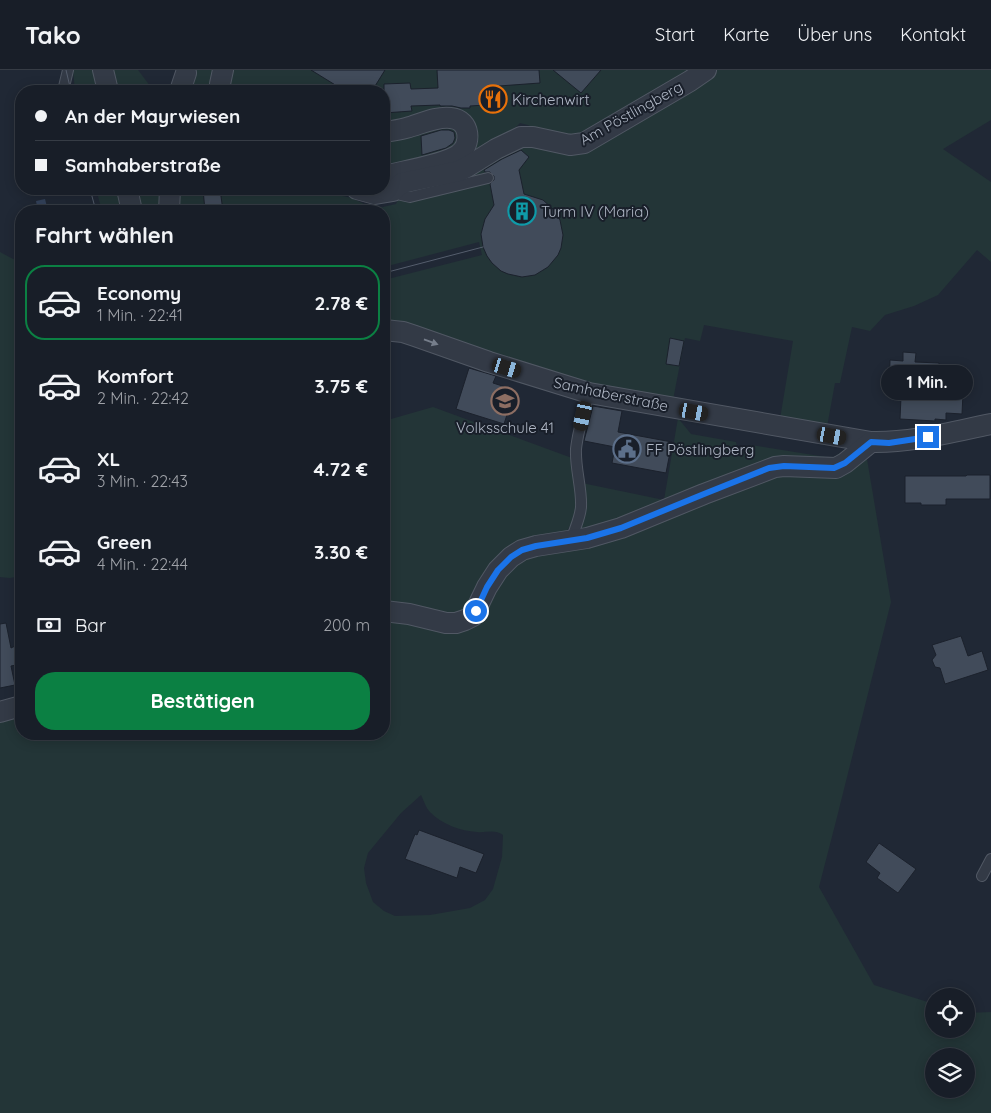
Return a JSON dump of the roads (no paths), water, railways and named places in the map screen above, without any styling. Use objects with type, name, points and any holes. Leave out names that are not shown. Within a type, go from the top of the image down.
[{"type":"street","points":[[104,70],[107,85]]},
{"type":"street","points":[[220,85],[223,70]]},
{"type":"street","name":"Am Pöstlingberg","points":[[390,183],[402,183],[459,171],[521,137],[533,137],[570,145],[584,143],[706,70]]},
{"type":"street","name":"Am Pöstlingberg","points":[[390,131],[440,118],[451,118],[461,120],[467,129],[468,138],[459,154],[449,160],[390,182]]},
{"type":"street","name":"Samhaberstraße","points":[[390,331],[403,332],[489,362],[589,393],[871,442],[889,443],[991,424]]},
{"type":"street","points":[[390,612],[409,614],[446,623],[456,623],[465,620],[473,616],[498,570],[511,557],[522,550],[594,536],[621,528],[769,468],[784,466],[836,468],[871,442]]},
{"type":"street","points":[[0,712],[15,708]]},
{"type":"lane","points":[[64,85],[68,70]]},
{"type":"lane","points":[[390,185],[401,195],[410,197],[488,178]]},
{"type":"lane","points":[[571,541],[581,506],[576,448],[589,393]]},
{"type":"lane","points":[[982,876],[991,859]]},
{"type":"water","points":[[45,199],[46,205],[37,205],[36,201]]},
{"type":"tram line","points":[[66,70],[70,85]]},
{"type":"tram line","points":[[92,195],[94,205]]},
{"type":"tram line","points":[[390,271],[483,247]]},
{"type":"place","name":"Kirchenwirt","points":[[493,99]]},
{"type":"place","name":"Turm IV (Maria)","points":[[522,211]]},
{"type":"place","name":"Volksschule 41","points":[[505,401]]},
{"type":"place","name":"FF Pöstlingberg","points":[[627,449]]}]
